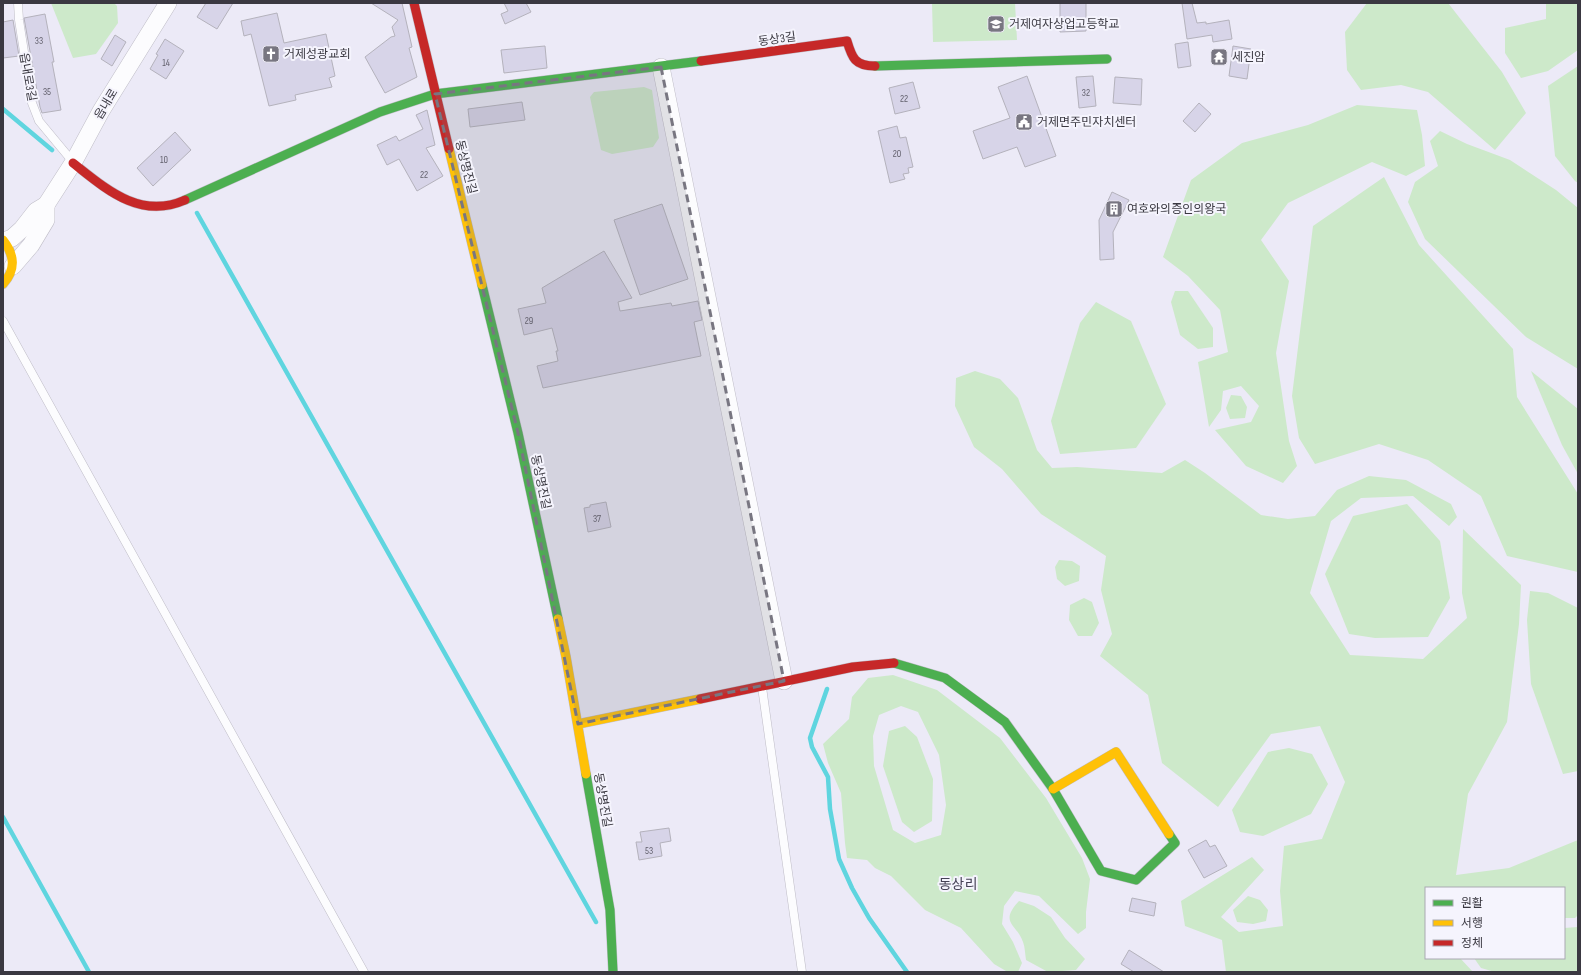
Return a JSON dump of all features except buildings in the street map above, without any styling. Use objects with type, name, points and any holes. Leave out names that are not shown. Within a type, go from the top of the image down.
[{"type":"street","name":"읍내로","points":[[3,241],[12,238],[22,229],[36,211],[46,205],[73,163],[101,111],[168,3]]},
{"type":"street","name":"동상명진길","points":[[414,3],[518,433],[566,657],[610,910],[613,972]]},
{"type":"street","name":"동상3길","points":[[73,163],[116,194],[135,203],[158,207],[175,204],[380,112],[435,94],[847,41],[851,57],[860,65],[869,66],[1108,59]]},
{"type":"street","points":[[662,66],[784,681]]},
{"type":"street","name":"읍내로","points":[[13,266],[31,245],[46,220],[46,205]]},
{"type":"street","points":[[3,241],[10,248],[13,257],[13,266],[10,275],[3,284]]},
{"type":"street","points":[[578,724],[853,667],[892,662],[945,678],[1005,722],[1053,789],[1101,871],[1136,880],[1175,843],[1116,752],[1053,789]]},
{"type":"lane","name":"읍내로3길","points":[[18,3],[19,20],[32,103],[39,121],[73,163]]},
{"type":"lane","points":[[3,321],[364,972]]},
{"type":"lane","points":[[762,686],[802,972]]},
{"type":"highlighted area","points":[[661,67],[784,681],[578,724],[518,433],[435,94]]},
{"type":"green space","points":[[51,3],[114,3],[117,6],[118,23],[96,54],[73,58]]},
{"type":"green space","points":[[932,3],[1015,3],[1017,40],[933,42]]},
{"type":"green space","points":[[1367,3],[1448,3],[1502,72],[1526,113],[1495,150],[1428,92],[1401,85],[1361,90],[1347,70],[1345,32]]},
{"type":"green space","points":[[1546,3],[1578,3],[1578,50],[1548,71],[1521,78],[1505,53],[1505,28],[1546,19]]},
{"type":"green space","points":[[1578,66],[1578,183],[1555,156],[1548,86]]},
{"type":"green space","points":[[644,87],[652,90],[659,138],[653,147],[612,154],[601,150],[590,97],[594,92]]},
{"type":"green space","points":[[1357,105],[1417,110],[1422,135],[1425,166],[1406,176],[1372,162],[1288,203],[1261,240],[1289,281],[1276,353],[1289,441],[1297,466],[1283,483],[1246,466],[1215,430],[1251,422],[1259,406],[1241,386],[1223,391],[1221,410],[1209,427],[1198,362],[1228,352],[1220,310],[1188,276],[1163,257],[1191,180],[1242,143],[1308,125]]},
{"type":"green space","points":[[1440,131],[1467,144],[1510,160],[1556,190],[1578,208],[1578,369],[1526,337],[1425,239],[1408,202],[1415,182],[1438,166],[1430,141]]},
{"type":"green space","points":[[1384,177],[1419,245],[1513,349],[1517,397],[1578,494],[1578,572],[1507,556],[1481,496],[1428,460],[1379,444],[1315,464],[1299,438],[1292,396],[1313,226]]},
{"type":"green space","points":[[1175,291],[1188,291],[1213,328],[1213,347],[1198,349],[1180,335],[1171,302]]},
{"type":"green space","points":[[1096,302],[1131,321],[1166,404],[1136,448],[1060,454],[1051,421],[1080,323]]},
{"type":"green space","points":[[975,371],[1000,379],[1018,398],[1037,450],[1052,468],[1077,467],[1162,473],[1185,460],[1261,515],[1288,519],[1315,516],[1337,490],[1369,476],[1406,480],[1451,504],[1457,517],[1449,526],[1413,496],[1361,498],[1331,521],[1310,593],[1350,655],[1423,659],[1467,618],[1462,593],[1463,529],[1521,585],[1519,624],[1507,722],[1468,794],[1456,875],[1509,868],[1578,840],[1578,915],[1575,918],[1565,918],[1565,887],[1425,887],[1425,959],[1461,959],[1473,972],[1226,972],[1222,940],[1185,926],[1181,901],[1252,857],[1264,870],[1221,917],[1239,932],[1283,926],[1280,891],[1284,846],[1322,839],[1345,782],[1320,726],[1271,734],[1218,807],[1162,763],[1148,695],[1100,656],[1112,634],[1101,590],[1106,556],[1041,514],[1002,469],[974,447],[955,406],[956,378]]},
{"type":"green space","points":[[1531,371],[1578,409],[1578,474],[1562,445]]},
{"type":"green space","points":[[1231,395],[1241,396],[1247,407],[1245,418],[1230,419],[1226,408]]},
{"type":"green space","points":[[1407,504],[1440,541],[1450,598],[1428,637],[1375,638],[1349,634],[1325,574],[1353,516]]},
{"type":"green space","points":[[1059,560],[1072,561],[1080,566],[1079,581],[1065,586],[1057,579],[1055,567]]},
{"type":"green space","points":[[1530,591],[1548,593],[1578,608],[1578,771],[1563,774],[1531,684],[1527,620]]},
{"type":"green space","points":[[1084,598],[1092,602],[1099,623],[1092,636],[1078,636],[1069,620],[1070,605]]},
{"type":"green space","points":[[893,675],[937,690],[1000,738],[1046,798],[1082,858],[1090,879],[1086,912],[1086,928],[1078,934],[1039,896],[1015,891],[1004,906],[1002,924],[1013,942],[1022,963],[1018,972],[1006,971],[994,964],[961,928],[925,910],[891,876],[875,868],[867,860],[847,858],[841,793],[828,763],[823,744],[849,719],[852,697],[868,678]],"holes":[[[901,706],[918,712],[939,755],[946,805],[941,835],[915,843],[893,830],[874,766],[873,736],[879,715]]]},
{"type":"green space","points":[[905,726],[917,737],[933,779],[932,821],[914,832],[902,822],[883,766],[889,731]]},
{"type":"green space","points":[[1289,748],[1312,754],[1328,784],[1311,814],[1263,836],[1240,832],[1232,810],[1268,752]]},
{"type":"green space","points":[[1248,896],[1260,900],[1268,910],[1266,921],[1253,924],[1237,922],[1233,910]]},
{"type":"green space","points":[[1019,901],[1034,906],[1051,917],[1065,938],[1085,959],[1076,970],[1048,972],[1026,960],[1023,942],[1010,919],[1010,914],[1013,908]]},
{"type":"green space","points":[[1578,927],[1578,972],[1495,972],[1481,968],[1475,959],[1565,959],[1565,928]]},
{"type":"waterway","points":[[3,109],[52,150]]},
{"type":"waterway","points":[[197,213],[596,922]]},
{"type":"waterway","points":[[827,689],[810,738],[812,747],[828,777],[830,809],[839,859],[852,888],[869,918],[907,972]]},
{"type":"waterway","points":[[3,817],[89,972]]},
{"type":"traffic: fast","points":[[875,66],[1107,59]]},
{"type":"traffic: fast","points":[[185,200],[380,112],[435,94],[701,61]]},
{"type":"traffic: fast","points":[[482,285],[518,433],[558,619]]},
{"type":"traffic: fast","points":[[894,663],[945,678],[1005,722],[1053,789],[1101,871],[1136,880],[1175,843],[1169,834]]},
{"type":"traffic: fast","points":[[586,774],[610,910],[613,972]]},
{"type":"traffic: slow","points":[[449,149],[482,285]]},
{"type":"traffic: slow","points":[[3,240],[12,257],[12,268],[3,284]]},
{"type":"traffic: slow","points":[[558,619],[586,774]]},
{"type":"traffic: slow","points":[[578,724],[700,699]]},
{"type":"traffic: slow","points":[[1053,789],[1116,752],[1169,834]]},
{"type":"traffic: jam","points":[[414,3],[449,149]]},
{"type":"traffic: jam","points":[[701,61],[847,41],[855,60],[868,66],[875,66]]},
{"type":"traffic: jam","points":[[73,163],[98,183],[124,199],[138,204],[153,206],[169,205],[185,200]]},
{"type":"traffic: jam","points":[[700,699],[853,667],[894,663]]},
{"type":"place","name":"거제여자상업고등학교","points":[[996,24]]},
{"type":"place","name":"거제성광교회","points":[[271,54]]},
{"type":"place","name":"세진암","points":[[1219,57]]},
{"type":"place","name":"거제면주민자치센터","points":[[1024,122]]},
{"type":"place","name":"여호와의증인의왕국","points":[[1114,209]]},
{"type":"district","name":"동상리","points":[[958,884]]}]
